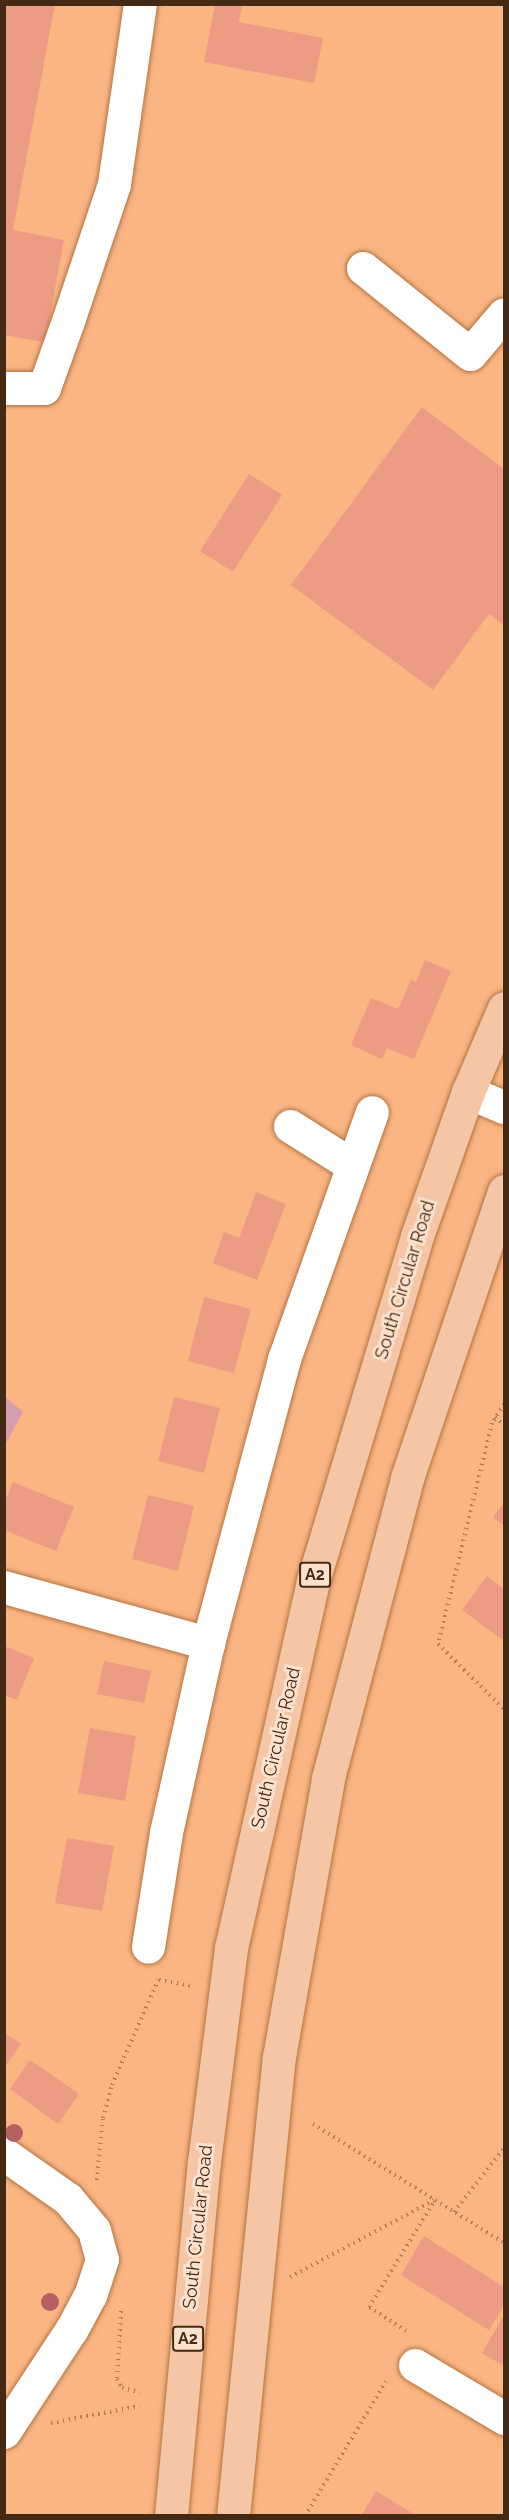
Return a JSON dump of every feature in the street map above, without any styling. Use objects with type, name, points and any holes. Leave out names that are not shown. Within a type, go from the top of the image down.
[{"type":"highway","name":"South Circular Road","points":[[171,2516],[204,2162],[231,1948],[313,1581],[417,1236],[468,1092],[504,1008]]},
{"type":"highway","points":[[233,2516],[279,2057],[328,1778],[406,1478],[504,1191]]},
{"type":"street","points":[[4,388],[44,388],[69,318],[114,184],[140,4]]},
{"type":"street","points":[[363,268],[470,354],[504,314]]},
{"type":"street","points":[[468,1092],[504,1107]]},
{"type":"street","points":[[148,1947],[166,1833],[208,1643],[284,1359],[372,1112]]},
{"type":"street","points":[[290,1126],[352,1165]]},
{"type":"street","points":[[4,1587],[208,1643]]},
{"type":"street","points":[[4,2154],[69,2199],[94,2230],[102,2259],[90,2295],[4,2432]]},
{"type":"street","points":[[406,2359],[504,2418]]},
{"type":"path","points":[[504,1404],[495,1417],[438,1644],[504,1709]]},
{"type":"path","points":[[495,1417],[504,1425]]},
{"type":"path","points":[[94,2230],[103,2118],[112,2085],[162,1971],[148,1947]]},
{"type":"path","points":[[159,1980],[192,1986]]},
{"type":"path","points":[[313,2124],[504,2243]]},
{"type":"path","points":[[454,2212],[504,2148]]},
{"type":"path","points":[[293,2277],[435,2200]]},
{"type":"path","points":[[304,2516],[406,2359],[369,2307],[435,2200]]},
{"type":"path","points":[[49,2424],[138,2406]]},
{"type":"shaded area","points":[[5,1397],[23,1412],[5,1445]]},
{"type":"building","points":[[4,4],[55,4],[13,230],[64,240],[45,342],[4,335]]},
{"type":"building","points":[[215,4],[242,4],[239,22],[323,38],[314,83],[204,62]]},
{"type":"building","points":[[422,407],[504,469],[504,626],[489,614],[433,690],[291,585]]},
{"type":"building","points":[[249,474],[282,495],[233,572],[200,551]]},
{"type":"building","points":[[425,960],[451,971],[414,1059],[387,1048],[382,1059],[351,1045],[371,998],[398,1009],[411,980],[416,982]]},
{"type":"building","points":[[256,1192],[286,1204],[257,1280],[213,1263],[224,1232],[239,1238]]},
{"type":"building","points":[[204,1297],[251,1309],[234,1373],[188,1361]]},
{"type":"building","points":[[174,1397],[220,1408],[204,1473],[158,1461]]},
{"type":"building","points":[[13,1482],[74,1507],[56,1551],[4,1530],[4,1503]]},
{"type":"building","points":[[148,1495],[194,1506],[178,1571],[132,1559]]},
{"type":"building","points":[[504,1503],[504,1526],[493,1517]]},
{"type":"building","points":[[487,1576],[504,1589],[504,1641],[462,1610]]},
{"type":"building","points":[[4,1646],[34,1658],[17,1700],[4,1695]]},
{"type":"building","points":[[104,1661],[151,1671],[144,1703],[97,1694]]},
{"type":"building","points":[[90,1728],[136,1736],[125,1801],[78,1793]]},
{"type":"building","points":[[67,1838],[114,1846],[102,1911],[55,1903]]},
{"type":"building","points":[[4,2033],[21,2044],[4,2068]]},
{"type":"building","points":[[30,2060],[79,2094],[58,2124],[10,2089]]},
{"type":"building","points":[[424,2236],[504,2287],[504,2305],[489,2330],[401,2275]]},
{"type":"building","points":[[504,2315],[504,2366],[482,2353]]},
{"type":"building","points":[[376,2491],[399,2505],[417,2516],[361,2516]]}]
